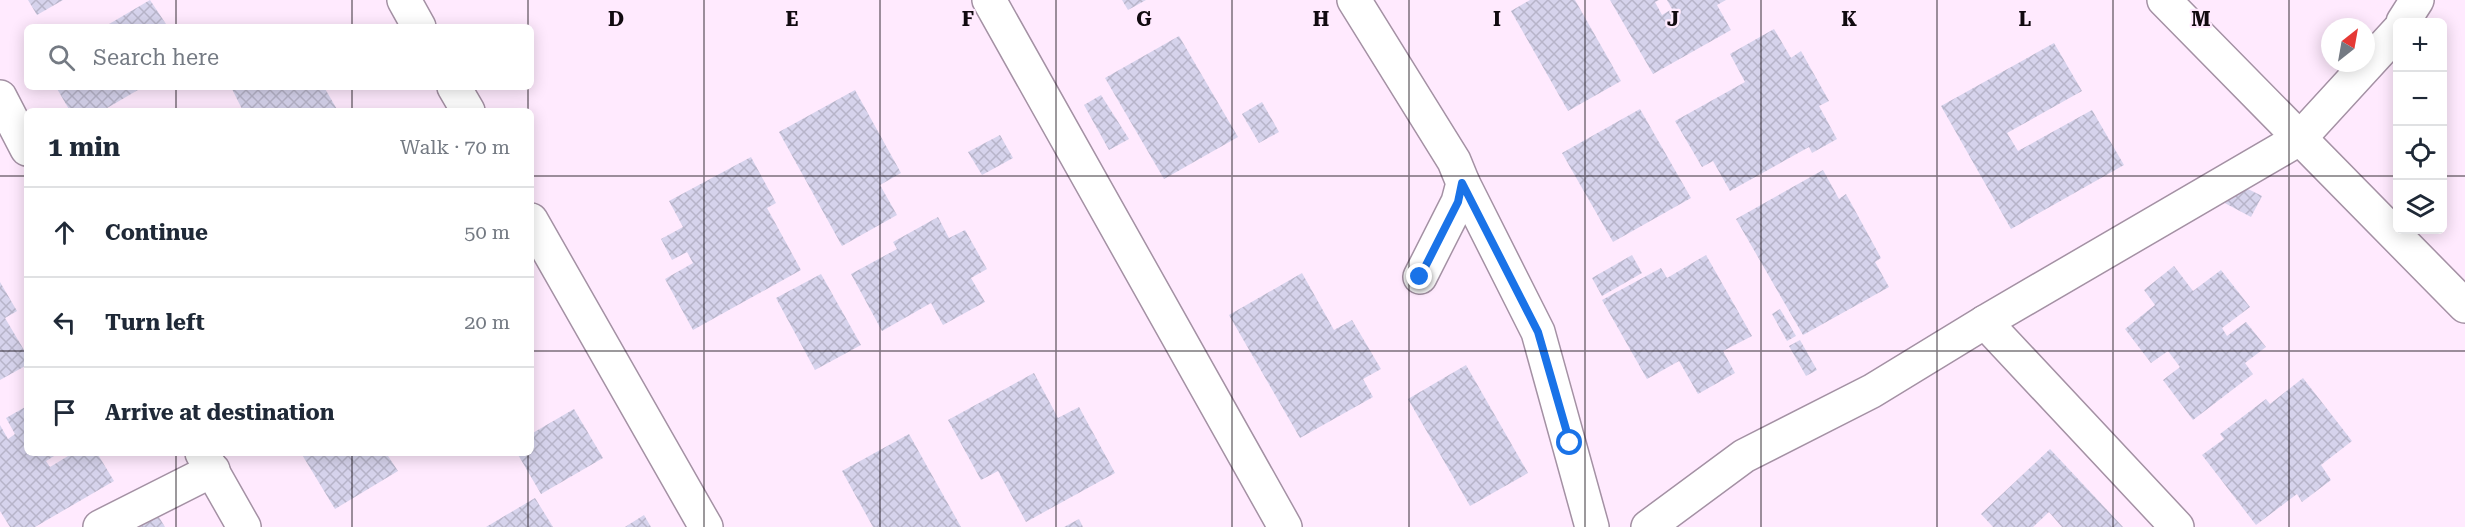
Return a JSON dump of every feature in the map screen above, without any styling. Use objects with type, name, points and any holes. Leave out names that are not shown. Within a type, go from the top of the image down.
[{"type":"street","points":[[404,0],[417,24]]},
{"type":"street","points":[[989,0],[1285,527]]},
{"type":"street","points":[[1354,0],[1454,161],[1462,183],[1538,332],[1592,527]]},
{"type":"street","points":[[2164,0],[2465,306]]},
{"type":"street","points":[[2406,18],[2417,0]]},
{"type":"street","points":[[1648,527],[1744,456],[1872,392],[1985,322],[2299,139],[2393,35]]},
{"type":"street","points":[[456,90],[466,108]]},
{"type":"street","points":[[0,98],[24,143]]},
{"type":"street","points":[[1420,277],[1458,202],[1462,183]]},
{"type":"street","points":[[534,225],[706,527]]},
{"type":"street","points":[[1985,322],[2177,527]]},
{"type":"street","points":[[100,527],[207,462],[244,527]]},
{"type":"building","points":[[28,0],[63,0],[37,15]]},
{"type":"building","points":[[150,0],[166,24],[109,24]]},
{"type":"building","points":[[1122,0],[1146,0],[1128,10]]},
{"type":"building","points":[[1530,0],[1575,0],[1621,81],[1568,111],[1511,11]]},
{"type":"building","points":[[1610,0],[1659,0],[1655,2],[1662,15],[1672,9],[1667,0],[1726,0],[1717,5],[1731,30],[1653,74]]},
{"type":"building","points":[[1774,29],[1791,58],[1801,51],[1829,101],[1819,106],[1837,139],[1812,153],[1809,147],[1730,191],[1713,161],[1702,167],[1675,121],[1745,82],[1730,54]]},
{"type":"building","points":[[1179,36],[1238,137],[1164,179],[1105,78]]},
{"type":"building","points":[[2054,43],[2082,91],[2007,133],[2018,151],[2092,110],[2124,165],[2011,229],[1941,106]]},
{"type":"building","points":[[58,90],[138,90],[107,108],[68,108]]},
{"type":"building","points":[[232,90],[326,90],[336,108],[242,108]]},
{"type":"building","points":[[855,90],[901,173],[880,185],[897,215],[842,246],[779,132]]},
{"type":"building","points":[[1101,95],[1129,139],[1109,150],[1084,105]]},
{"type":"building","points":[[1262,102],[1279,132],[1259,143],[1242,114]]},
{"type":"building","points":[[1640,109],[1691,198],[1613,242],[1562,153]]},
{"type":"building","points":[[1000,135],[1013,158],[982,175],[968,152]]},
{"type":"building","points":[[751,157],[776,203],[767,208],[801,270],[693,330],[665,279],[693,263],[687,252],[672,260],[661,239],[683,227],[669,201]]},
{"type":"building","points":[[1823,170],[1839,199],[1846,194],[1881,258],[1875,262],[1889,287],[1803,335],[1736,219]]},
{"type":"building","points":[[2232,181],[2262,196],[2251,217],[2221,201]]},
{"type":"building","points":[[938,217],[949,238],[965,230],[987,269],[971,278],[985,302],[943,325],[931,303],[882,331],[851,274],[897,249],[893,242]]},
{"type":"building","points":[[1632,255],[1642,273],[1602,296],[1592,278]]},
{"type":"building","points":[[1706,255],[1752,336],[1723,351],[1735,373],[1698,394],[1679,361],[1647,379],[1602,300],[1661,268],[1667,278]]},
{"type":"building","points":[[2174,266],[2193,291],[2221,270],[2250,307],[2222,328],[2227,336],[2246,322],[2266,347],[2245,363],[2253,374],[2193,420],[2163,380],[2180,367],[2168,351],[2151,363],[2125,329],[2155,305],[2144,290]]},
{"type":"building","points":[[1302,273],[1334,330],[1352,320],[1381,369],[1363,379],[1373,397],[1300,438],[1229,315]]},
{"type":"building","points":[[821,274],[861,345],[815,370],[776,298]]},
{"type":"building","points":[[0,282],[17,311],[5,318],[24,350],[24,367],[0,380]]},
{"type":"building","points":[[1780,309],[1796,336],[1787,341],[1772,314]]},
{"type":"building","points":[[1800,340],[1817,370],[1806,376],[1789,346]]},
{"type":"building","points":[[1466,365],[1528,473],[1470,506],[1408,399]]},
{"type":"building","points":[[1034,373],[1058,418],[1079,407],[1115,473],[1026,522],[998,471],[981,480],[948,420]]},
{"type":"building","points":[[2303,378],[2352,441],[2321,465],[2331,480],[2302,502],[2297,494],[2256,525],[2202,455],[2224,439],[2220,434],[2266,399],[2270,404]]},
{"type":"building","points":[[24,408],[24,456],[54,456],[46,461],[50,467],[68,456],[99,456],[114,481],[35,527],[10,527],[0,511],[0,425],[8,439],[15,434],[6,418]]},
{"type":"building","points":[[574,409],[603,458],[541,494],[519,456],[534,456],[534,432]]},
{"type":"building","points":[[909,434],[961,527],[873,527],[842,471]]},
{"type":"building","points":[[2050,449],[2123,527],[2062,527],[2049,512],[2033,527],[1993,527],[1981,514]]},
{"type":"building","points":[[303,456],[388,456],[398,471],[335,509]]},
{"type":"building","points":[[535,498],[553,527],[486,527]]},
{"type":"building","points":[[154,509],[165,527],[125,527]]},
{"type":"building","points":[[644,515],[651,527],[625,527]]},
{"type":"building","points":[[1079,519],[1083,527],[1064,527]]},
{"type":"route","points":[[1420,277],[1458,202],[1462,183],[1538,332],[1570,443]]}]
